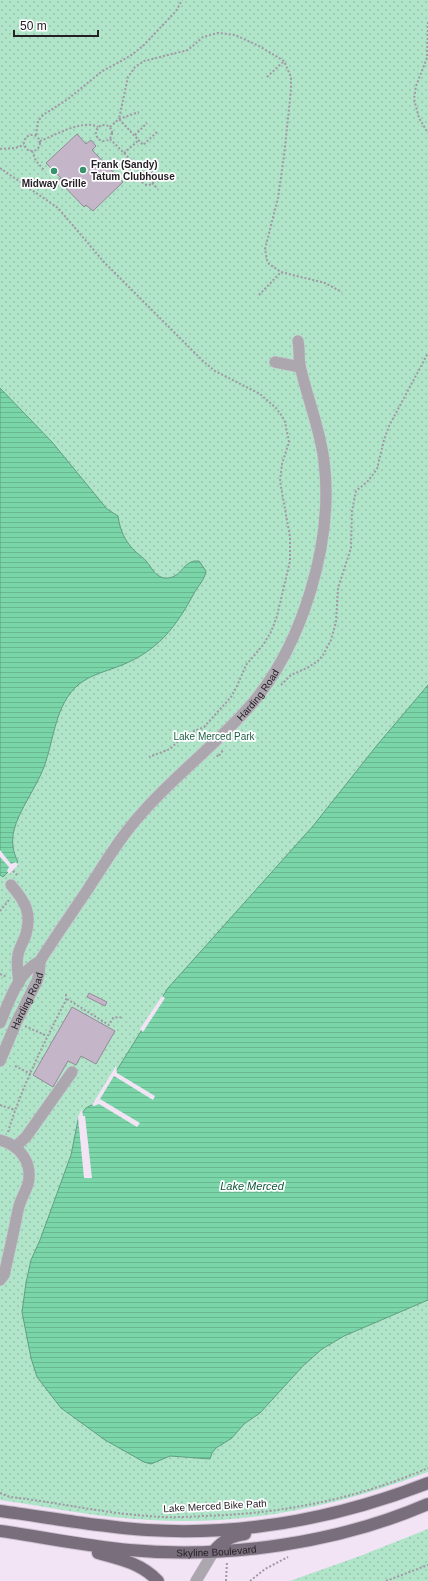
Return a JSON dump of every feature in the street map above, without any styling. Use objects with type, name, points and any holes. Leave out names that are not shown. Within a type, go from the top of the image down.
[{"type":"main road","name":"Skyline Boulevard","points":[[0,1511],[147,1530],[199,1531],[264,1526],[307,1519],[355,1508],[428,1483]]},
{"type":"main road","name":"Skyline Boulevard","points":[[0,1531],[94,1546],[130,1550],[167,1552],[268,1546],[334,1535],[376,1523],[428,1504]]},
{"type":"main road","points":[[199,1531],[210,1537],[219,1549],[236,1536],[260,1532],[307,1519]]},
{"type":"main road","points":[[21,1534],[123,1560],[146,1570],[158,1581]]},
{"type":"street","name":"Harding Road","points":[[0,1023],[19,983],[28,969],[40,961],[124,835],[144,811],[252,703],[277,669],[296,632],[308,596],[318,558],[324,524],[326,498],[326,478],[320,442],[300,367],[300,349],[298,341]]},
{"type":"street","points":[[275,362],[300,367]]},
{"type":"street","points":[[14,889],[24,899],[28,916],[26,933],[18,954],[17,969],[19,983]]},
{"type":"street","name":"Harding Road","points":[[0,1061],[16,1023],[37,981],[40,961]]},
{"type":"street","points":[[16,1147],[26,1137],[72,1072]]},
{"type":"street","points":[[0,1280],[4,1275],[20,1203],[28,1182],[26,1159],[20,1150],[3,1141]]},
{"type":"street","points":[[196,1581],[219,1549]]},
{"type":"path","points":[[36,136],[38,121],[43,116],[68,99],[101,72],[130,56],[139,49],[176,11],[182,0]]},
{"type":"path","points":[[428,22],[427,58],[416,86],[414,99],[419,118],[428,133]]},
{"type":"path","points":[[119,119],[128,77],[135,67],[144,62],[188,50],[203,37],[218,33],[235,35],[259,46],[284,61],[291,77],[290,98],[278,198],[265,249],[266,260],[269,264],[281,272],[325,283],[342,292]]},
{"type":"path","points":[[266,77],[284,61]]},
{"type":"path","points":[[110,127],[119,119],[139,112]]},
{"type":"path","points":[[119,119],[143,145],[157,132]]},
{"type":"path","points":[[135,136],[147,123]]},
{"type":"path","points":[[40,141],[81,125],[93,125],[98,127],[104,125],[110,127]]},
{"type":"path","points":[[98,127],[95,133],[98,139],[104,141],[110,139]]},
{"type":"path","points":[[110,127],[112,133],[110,139]]},
{"type":"path","points":[[32,151],[39,147],[40,141],[33,134],[27,136],[24,141],[24,145],[28,150],[32,151],[36,161],[45,171]]},
{"type":"path","points":[[110,139],[143,172]]},
{"type":"path","points":[[124,154],[139,140]]},
{"type":"path","points":[[0,149],[15,148],[24,145]]},
{"type":"path","points":[[0,168],[58,208],[104,262],[199,357],[215,371],[245,385],[268,400],[282,416],[287,426],[289,442],[282,464],[280,481],[291,550],[286,578],[274,624],[263,645],[246,665],[231,697],[204,727],[185,735],[170,749],[149,757]]},
{"type":"path","points":[[148,170],[153,173],[155,178],[152,183],[147,185],[142,182],[141,177],[143,172],[148,170]]},
{"type":"path","points":[[152,183],[158,189]]},
{"type":"path","points":[[259,295],[281,272]]},
{"type":"path","points":[[279,687],[291,675],[309,667],[319,660],[331,640],[336,622],[338,588],[351,548],[352,511],[356,491],[365,484],[376,471],[389,426],[428,353]]},
{"type":"path","points":[[218,757],[227,745]]},
{"type":"path","points":[[0,911],[14,889]]},
{"type":"path","points":[[3,1141],[15,1110],[66,998],[66,994]]},
{"type":"path","points":[[66,998],[109,1025],[113,1018],[124,1018]]},
{"type":"path","points":[[16,1023],[48,1036]]},
{"type":"path","points":[[15,1066],[31,1074]]},
{"type":"path","points":[[0,1105],[15,1110]]},
{"type":"path","name":"Lake Merced Bike Path","points":[[0,1493],[10,1496],[133,1515],[166,1518],[218,1516],[304,1506],[364,1490],[428,1468]]},
{"type":"path","points":[[219,1549],[227,1561],[226,1581]]},
{"type":"path","points":[[386,1581],[428,1565]]},
{"type":"green space","name":"Lake Merced Park","points":[[0,0],[428,0],[428,1472],[361,1495],[292,1511],[221,1520],[150,1520],[94,1515],[0,1500]]},
{"type":"green space","points":[[428,1529],[428,1581],[290,1581],[360,1556]]},
{"type":"water","points":[[0,388],[52,442],[107,509],[118,516],[120,526],[126,540],[158,575],[164,578],[173,577],[177,575],[186,565],[194,561],[199,561],[206,571],[202,581],[179,619],[155,646],[122,665],[83,681],[70,693],[64,702],[56,723],[44,767],[16,822],[13,847],[18,862],[3,877],[0,875]]},
{"type":"water","name":"Lake Merced","points":[[428,685],[428,1300],[344,1336],[322,1349],[303,1366],[260,1413],[244,1424],[232,1438],[216,1448],[210,1459],[170,1456],[151,1464],[144,1462],[105,1440],[61,1408],[37,1377],[31,1358],[22,1312],[31,1260],[40,1240],[71,1155],[78,1120],[86,1108],[97,1102],[168,988],[313,826],[378,744]]},
{"type":"pier","points":[[0,850],[11,864],[16,862],[18,865],[9,874],[7,871],[9,867],[0,857]]},
{"type":"pier","points":[[162,996],[165,998],[143,1032],[140,1029]]},
{"type":"pier","points":[[116,1066],[117,1073],[155,1096],[153,1100],[114,1076],[100,1099],[140,1123],[137,1127],[99,1104],[94,1106],[92,1105]]},
{"type":"pier","points":[[82,1109],[83,1116],[85,1116],[92,1178],[84,1178],[78,1117]]},
{"type":"building","name":"Frank (Sandy) Tatum Clubhouse","points":[[77,134],[86,144],[91,140],[96,146],[92,150],[123,182],[93,211],[86,205],[84,207],[58,180],[61,178],[46,163]]},
{"type":"building","points":[[89,993],[107,1002],[105,1006],[87,997]]},
{"type":"building","points":[[72,1007],[115,1031],[96,1064],[81,1056],[76,1065],[68,1061],[53,1087],[33,1075]]},
{"type":"place","name":"Frank (Sandy) Tatum Clubhouse","points":[[83,170]]},
{"type":"place","name":"Midway Grille","points":[[54,171]]}]
